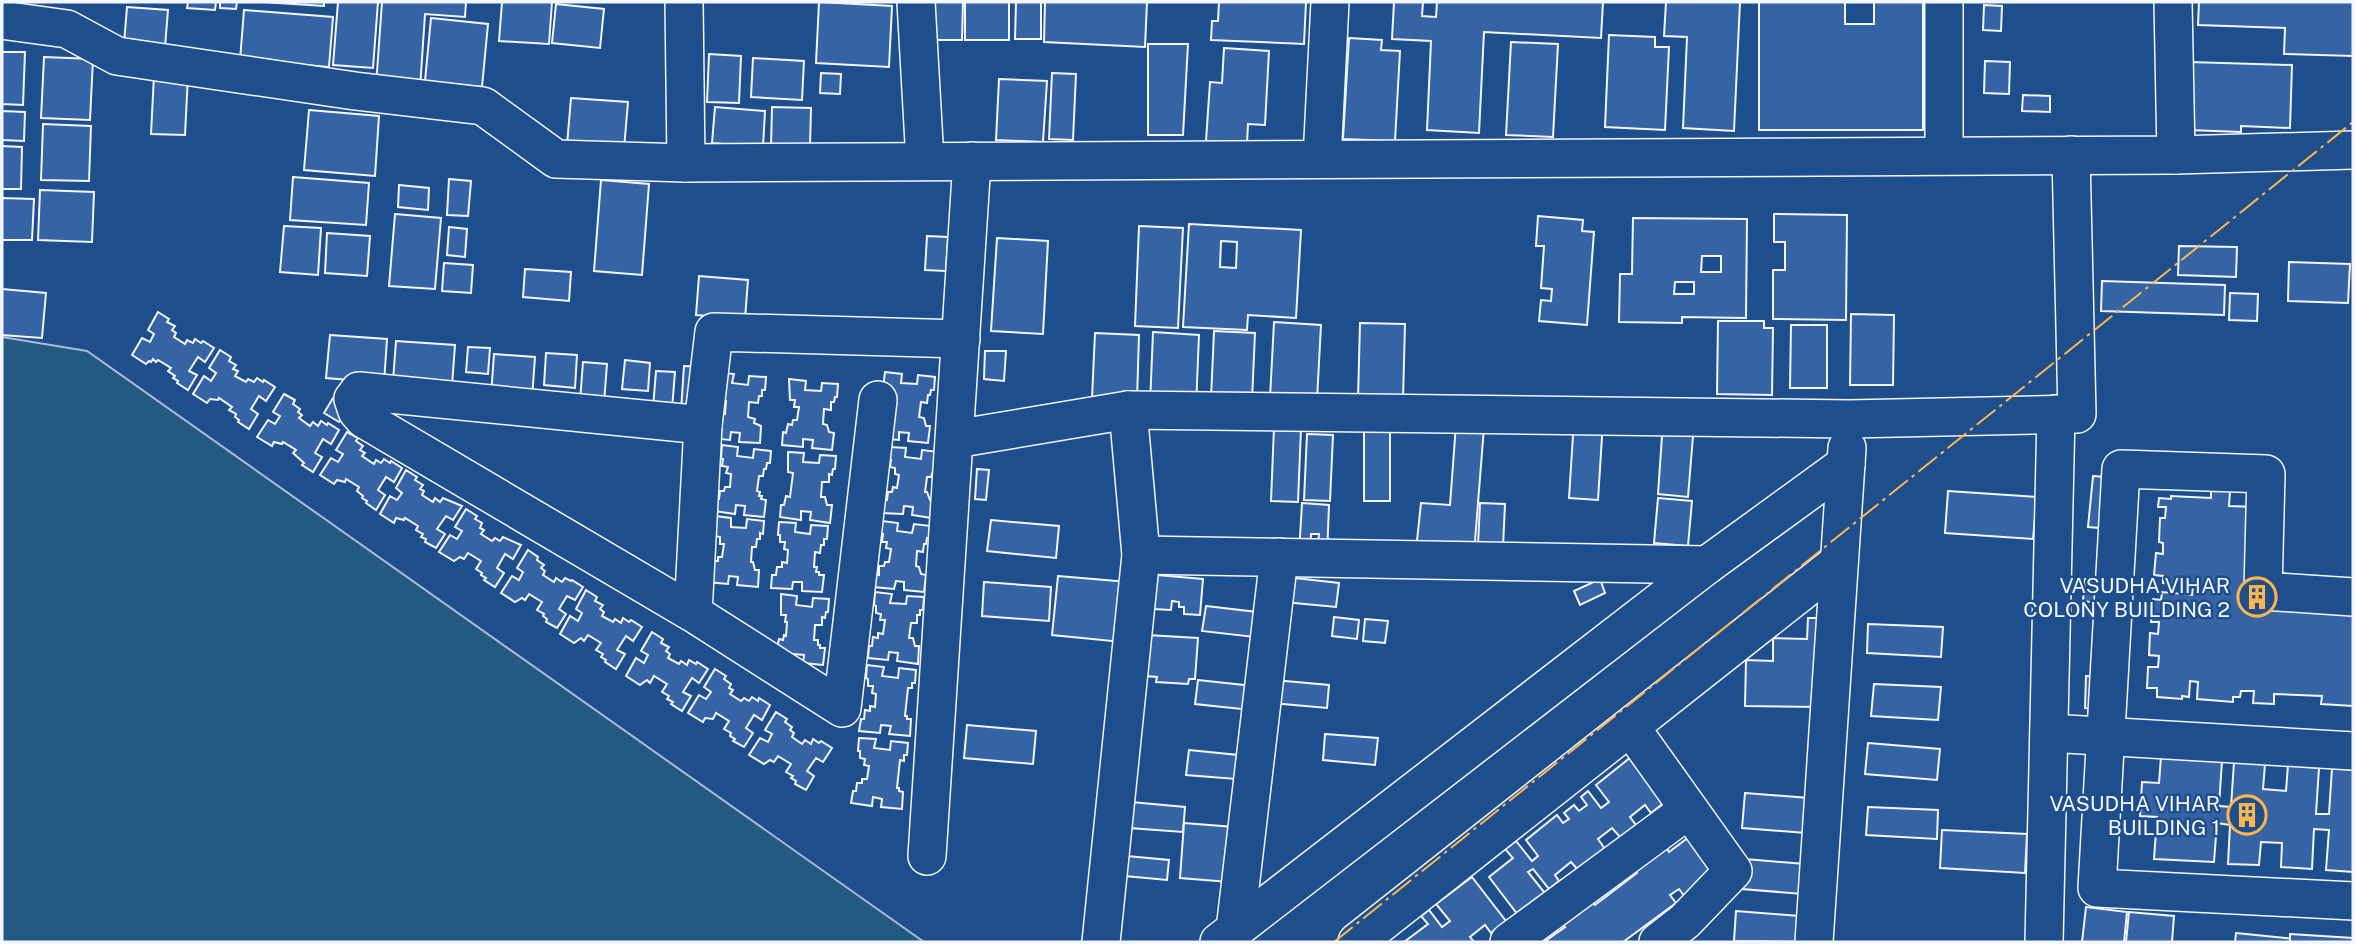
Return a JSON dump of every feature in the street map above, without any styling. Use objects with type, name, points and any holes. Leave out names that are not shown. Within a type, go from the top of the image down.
[{"type":"street","points":[[684,2],[686,163]]},
{"type":"street","points":[[916,2],[925,161]]},
{"type":"street","points":[[1322,159],[1330,2]]},
{"type":"street","points":[[1944,2],[1944,156]]},
{"type":"street","points":[[2173,2],[2176,155]]},
{"type":"street","points":[[2,20],[67,29],[117,56],[355,91],[483,106],[556,159],[686,163],[972,162],[2176,155],[2353,150]]},
{"type":"street","points":[[955,439],[1128,410],[1849,419],[2077,414],[2071,155]]},
{"type":"street","points":[[927,856],[972,162]]},
{"type":"street","points":[[694,613],[703,425],[714,332],[961,339]]},
{"type":"street","points":[[703,425],[359,391],[353,399],[357,411],[364,419],[694,613],[842,708],[878,400]]},
{"type":"street","points":[[1101,942],[1141,555],[1128,410]]},
{"type":"street","points":[[2044,942],[2056,414]]},
{"type":"street","points":[[1814,942],[1849,419]]},
{"type":"street","points":[[1227,936],[1707,565],[1846,464]]},
{"type":"street","points":[[2353,597],[2263,591],[2266,474],[2121,469],[2097,888],[2353,901]]},
{"type":"street","points":[[1141,555],[1707,565]]},
{"type":"street","points":[[1227,936],[1279,557]]},
{"type":"street","points":[[1357,942],[1839,562]]},
{"type":"street","points":[[1631,728],[1733,871],[1675,935]]},
{"type":"street","points":[[2049,733],[2353,751]]},
{"type":"street","points":[[1509,942],[1688,810]]},
{"type":"shaded area","points":[[2,337],[87,351],[924,942],[2,942]]},
{"type":"building","points":[[188,2],[216,2],[215,10],[187,8]]},
{"type":"building","points":[[220,2],[237,2],[236,9],[220,8]]},
{"type":"building","points":[[262,2],[324,2],[324,6]]},
{"type":"building","points":[[338,2],[378,2],[373,68],[333,65]]},
{"type":"building","points":[[382,2],[466,2],[465,17],[425,14],[420,89],[376,86]]},
{"type":"building","points":[[502,2],[552,2],[549,44],[499,41]]},
{"type":"building","points":[[819,2],[892,6],[889,67],[816,63]]},
{"type":"building","points":[[932,2],[963,2],[962,40],[932,40]]},
{"type":"building","points":[[965,2],[1009,2],[1009,40],[965,40]]},
{"type":"building","points":[[1016,2],[1041,2],[1041,39],[1015,39]]},
{"type":"building","points":[[1045,2],[1147,2],[1145,47],[1044,42]]},
{"type":"building","points":[[1219,2],[1306,2],[1304,44],[1211,40],[1212,21],[1218,21]]},
{"type":"building","points":[[1394,2],[1423,2],[1422,16],[1436,17],[1437,2],[1603,2],[1601,38],[1484,32],[1479,133],[1427,130],[1431,41],[1392,39]]},
{"type":"building","points":[[1666,2],[1740,2],[1734,131],[1683,128],[1687,37],[1664,36]]},
{"type":"building","points":[[1759,2],[1845,2],[1845,24],[1874,24],[1874,2],[1923,2],[1923,130],[1759,130]]},
{"type":"building","points":[[2199,2],[2353,2],[2353,56],[2284,54],[2285,28],[2198,25]]},
{"type":"building","points":[[556,4],[604,9],[600,48],[552,43]]},
{"type":"building","points":[[1984,5],[2002,6],[2001,31],[1983,30]]},
{"type":"building","points":[[127,7],[168,10],[165,47],[124,44]]},
{"type":"building","points":[[244,10],[333,17],[329,67],[240,60]]},
{"type":"building","points":[[431,18],[488,24],[482,87],[425,81]]},
{"type":"building","points":[[1609,35],[1655,37],[1655,47],[1669,47],[1665,130],[1605,127]]},
{"type":"building","points":[[1349,38],[1382,40],[1381,50],[1400,51],[1395,141],[1343,139]]},
{"type":"building","points":[[1511,42],[1558,44],[1553,137],[1506,135]]},
{"type":"building","points":[[1148,44],[1188,44],[1183,135],[1148,135]]},
{"type":"building","points":[[1224,48],[1269,51],[1265,125],[1248,124],[1247,143],[1206,141],[1210,82],[1222,83]]},
{"type":"building","points":[[2,52],[25,52],[23,105],[2,104]]},
{"type":"building","points":[[709,54],[741,56],[739,103],[707,102]]},
{"type":"building","points":[[44,57],[93,59],[90,120],[41,118]]},
{"type":"building","points":[[753,58],[804,61],[802,100],[751,97]]},
{"type":"building","points":[[1985,61],[2010,62],[2009,94],[1984,93]]},
{"type":"building","points":[[2190,62],[2292,65],[2290,128],[2241,126],[2241,132],[2188,130]]},
{"type":"building","points":[[821,73],[841,74],[840,94],[820,93]]},
{"type":"building","points":[[1052,73],[1076,74],[1073,140],[1049,139]]},
{"type":"building","points":[[154,75],[188,76],[185,135],[151,134]]},
{"type":"building","points":[[999,79],[1047,81],[1043,142],[996,140]]},
{"type":"building","points":[[2023,95],[2050,96],[2050,112],[2022,111]]},
{"type":"building","points":[[571,98],[628,102],[624,149],[567,145]]},
{"type":"building","points":[[715,107],[765,111],[763,147],[712,143]]},
{"type":"building","points":[[772,107],[811,108],[810,147],[771,146]]},
{"type":"building","points":[[309,110],[379,116],[375,176],[304,170]]},
{"type":"building","points":[[2,111],[25,112],[24,141],[2,140]]},
{"type":"building","points":[[43,124],[91,126],[89,181],[41,180]]},
{"type":"building","points":[[2,146],[22,147],[21,189],[2,189]]},
{"type":"building","points":[[293,177],[369,183],[366,225],[290,220]]},
{"type":"building","points":[[449,179],[471,181],[468,216],[447,215]]},
{"type":"building","points":[[601,180],[649,184],[642,275],[594,271]]},
{"type":"building","points":[[399,185],[429,188],[428,210],[398,207]]},
{"type":"building","points":[[40,190],[94,192],[92,242],[38,240]]},
{"type":"building","points":[[2,198],[34,199],[32,240],[2,240]]},
{"type":"building","points":[[395,214],[441,218],[435,289],[389,286]]},
{"type":"building","points":[[1774,214],[1847,215],[1846,320],[1773,319],[1773,270],[1785,270],[1785,242],[1774,242]]},
{"type":"building","points":[[1538,216],[1583,220],[1582,231],[1594,232],[1587,325],[1539,321],[1541,300],[1551,301],[1552,289],[1541,288],[1544,246],[1536,246]]},
{"type":"building","points":[[1633,218],[1747,219],[1746,318],[1682,317],[1682,323],[1619,322],[1620,274],[1632,274]],"holes":[[[1702,256],[1721,256],[1721,272],[1701,272]],[[1675,282],[1694,282],[1694,294],[1674,294]]]},
{"type":"building","points":[[1189,224],[1301,230],[1296,318],[1248,315],[1247,330],[1183,327]],"holes":[[[1221,241],[1237,242],[1236,268],[1220,267]]]},
{"type":"building","points":[[284,226],[321,228],[318,275],[280,272]]},
{"type":"building","points":[[1139,226],[1183,228],[1178,328],[1135,326]]},
{"type":"building","points":[[449,227],[467,229],[465,257],[447,255]]},
{"type":"building","points":[[327,233],[370,236],[367,276],[325,273]]},
{"type":"building","points":[[927,236],[948,237],[946,271],[925,270]]},
{"type":"building","points":[[997,238],[1048,241],[1043,334],[991,331]]},
{"type":"building","points":[[2179,246],[2237,247],[2236,277],[2178,275]]},
{"type":"building","points":[[2289,262],[2350,264],[2348,303],[2288,301]]},
{"type":"building","points":[[444,263],[473,265],[471,293],[442,291]]},
{"type":"building","points":[[525,269],[571,272],[569,301],[523,297]]},
{"type":"building","points":[[699,276],[748,280],[745,319],[696,315]]},
{"type":"building","points":[[2102,281],[2225,285],[2224,315],[2101,311]]},
{"type":"building","points":[[2,289],[46,293],[42,338],[2,335]]},
{"type":"building","points":[[2230,293],[2258,294],[2257,321],[2229,320]]},
{"type":"building","points":[[158,312],[175,326],[172,330],[176,333],[174,337],[185,344],[187,340],[193,343],[195,339],[201,343],[203,341],[214,348],[205,362],[198,357],[189,371],[197,375],[188,390],[173,378],[175,376],[168,371],[171,368],[153,359],[146,364],[132,355],[142,338],[150,342],[154,334],[148,330]]},
{"type":"building","points":[[1851,314],[1894,315],[1893,385],[1850,385]]},
{"type":"building","points":[[1718,321],[1764,321],[1764,328],[1773,328],[1772,395],[1717,394]]},
{"type":"building","points":[[1274,322],[1321,325],[1317,400],[1270,398]]},
{"type":"building","points":[[1360,323],[1405,324],[1403,400],[1358,399]]},
{"type":"building","points":[[1791,325],[1827,325],[1827,388],[1790,388]]},
{"type":"building","points":[[1214,331],[1255,333],[1252,400],[1211,398]]},
{"type":"building","points":[[1153,332],[1199,335],[1196,407],[1150,405]]},
{"type":"building","points":[[1095,333],[1139,335],[1137,400],[1092,398]]},
{"type":"building","points":[[330,335],[387,339],[384,383],[326,378]]},
{"type":"building","points":[[396,341],[455,345],[452,386],[393,381]]},
{"type":"building","points":[[468,347],[490,348],[488,374],[466,372]]},
{"type":"building","points":[[220,350],[231,357],[229,361],[236,365],[233,369],[238,371],[235,376],[246,382],[248,379],[254,382],[257,378],[275,387],[266,401],[259,396],[251,409],[258,414],[249,429],[238,422],[236,414],[229,410],[232,407],[219,398],[210,399],[207,403],[193,394],[204,376],[211,381],[216,373],[209,368]]},
{"type":"building","points":[[985,351],[1006,351],[1004,381],[984,379]]},
{"type":"building","points":[[546,353],[577,355],[575,388],[544,385]]},
{"type":"building","points":[[494,354],[535,357],[532,399],[491,395]]},
{"type":"building","points":[[625,360],[650,363],[648,391],[622,389]]},
{"type":"building","points":[[583,362],[607,364],[604,403],[580,401]]},
{"type":"building","points":[[684,366],[706,367],[703,412],[681,411]]},
{"type":"building","points":[[656,371],[675,372],[672,409],[653,408]]},
{"type":"building","points":[[717,372],[734,374],[732,383],[748,385],[749,376],[766,377],[765,390],[762,390],[758,403],[749,402],[748,417],[755,419],[754,423],[761,426],[760,443],[739,442],[740,433],[731,432],[730,440],[709,438],[720,413],[725,414],[726,401],[722,400]]},
{"type":"building","points":[[885,372],[902,374],[901,383],[917,384],[918,375],[935,377],[934,390],[928,395],[927,403],[921,402],[919,417],[924,418],[926,426],[930,426],[928,443],[908,441],[909,433],[899,432],[899,440],[877,438]]},
{"type":"building","points":[[789,379],[806,381],[805,390],[821,391],[822,383],[838,384],[837,397],[831,402],[831,410],[824,409],[823,424],[827,425],[829,432],[834,433],[832,450],[812,448],[813,440],[803,439],[803,447],[782,445],[783,432],[786,433],[788,424],[792,425],[793,420],[797,420],[799,407],[794,407],[795,400],[790,400]]},
{"type":"building","points":[[284,394],[295,400],[293,404],[300,409],[298,412],[302,415],[299,418],[310,426],[313,422],[318,426],[321,421],[339,430],[331,444],[323,439],[315,453],[322,457],[313,472],[302,465],[304,463],[293,453],[296,450],[283,442],[274,442],[272,446],[257,437],[268,420],[275,424],[280,416],[273,412]]},
{"type":"building","points":[[333,398],[348,407],[339,422],[324,413]]},
{"type":"building","points":[[1574,419],[1603,421],[1598,500],[1569,498]]},
{"type":"building","points":[[1663,421],[1694,424],[1688,497],[1658,494]]},
{"type":"building","points":[[1456,424],[1484,427],[1474,554],[1416,550],[1421,503],[1450,505]]},
{"type":"building","points":[[1274,427],[1301,428],[1298,502],[1271,501]]},
{"type":"building","points":[[1364,428],[1390,428],[1390,501],[1364,501]]},
{"type":"building","points":[[347,432],[358,438],[356,441],[363,446],[360,450],[365,453],[362,456],[374,464],[376,460],[381,463],[384,459],[402,468],[394,482],[386,477],[378,490],[385,495],[376,510],[362,498],[357,491],[359,487],[346,479],[345,482],[337,480],[334,484],[320,475],[331,458],[338,462],[343,454],[336,450]]},
{"type":"building","points":[[1307,434],[1333,435],[1330,501],[1304,500]]},
{"type":"building","points":[[722,445],[738,447],[737,456],[753,458],[754,449],[771,451],[770,463],[767,463],[763,476],[759,476],[757,491],[760,492],[759,496],[762,496],[761,499],[766,500],[764,517],[744,515],[745,506],[736,505],[735,514],[714,511],[715,499],[719,499],[720,491],[730,487],[731,474],[726,473],[728,467],[722,466]]},
{"type":"building","points":[[890,447],[906,448],[905,457],[921,459],[922,450],[939,452],[931,477],[927,477],[925,492],[930,500],[934,500],[932,518],[912,515],[913,507],[904,506],[903,514],[882,513],[883,500],[887,500],[888,492],[892,492],[893,487],[897,488],[899,475],[895,474],[895,468],[890,467]]},
{"type":"building","points":[[788,452],[804,453],[803,462],[819,463],[820,455],[836,456],[835,469],[832,475],[829,474],[829,482],[822,482],[821,497],[825,497],[827,505],[832,505],[830,523],[810,520],[811,512],[801,511],[801,520],[780,517],[781,505],[784,505],[786,496],[790,497],[793,473],[788,472]]},
{"type":"building","points":[[977,469],[989,470],[986,500],[975,499]]},
{"type":"building","points":[[406,470],[423,485],[420,489],[424,491],[422,495],[433,502],[435,498],[440,502],[443,498],[462,506],[453,520],[446,516],[437,529],[445,534],[436,548],[425,542],[426,539],[421,537],[423,534],[416,530],[418,526],[405,518],[396,518],[394,523],[380,514],[390,496],[397,500],[402,493],[396,488]]},
{"type":"building","points":[[2093,476],[2118,478],[2113,529],[2088,527]]},
{"type":"building","name":"VASUDHA VIHAR COLONY BUILDING 2","points":[[2211,490],[2230,491],[2229,506],[2257,507],[2253,581],[2353,587],[2353,706],[2321,704],[2322,696],[2274,694],[2274,704],[2253,703],[2254,691],[2241,691],[2240,697],[2233,697],[2233,702],[2197,699],[2198,682],[2190,681],[2189,697],[2182,696],[2182,699],[2157,697],[2157,688],[2147,688],[2148,667],[2158,667],[2159,656],[2149,655],[2150,633],[2158,634],[2159,622],[2151,622],[2153,599],[2161,600],[2162,592],[2192,595],[2193,585],[2163,583],[2163,576],[2154,575],[2156,553],[2163,554],[2163,543],[2159,542],[2160,518],[2165,518],[2166,507],[2158,507],[2159,498],[2211,498]]},
{"type":"building","points":[[1948,491],[2037,497],[2033,539],[1945,533]]},
{"type":"building","points":[[1658,498],[1692,501],[1688,546],[1654,543]]},
{"type":"building","points":[[1302,503],[1329,505],[1327,556],[1317,555],[1319,534],[1311,534],[1310,555],[1299,554]]},
{"type":"building","points":[[1480,503],[1505,504],[1503,547],[1478,545]]},
{"type":"building","points":[[466,509],[482,523],[480,528],[484,530],[481,534],[492,541],[495,538],[500,541],[503,537],[521,545],[513,559],[505,554],[497,568],[504,573],[495,587],[484,580],[486,578],[476,569],[481,561],[468,553],[464,559],[460,557],[454,561],[439,552],[450,535],[457,539],[462,531],[455,527]]},
{"type":"building","points":[[715,516],[731,518],[731,527],[746,528],[747,519],[764,521],[763,534],[760,533],[756,547],[752,547],[751,562],[755,570],[759,570],[758,587],[737,585],[738,577],[729,576],[728,584],[707,582],[713,561],[722,557],[724,544],[720,544],[720,537],[715,536]]},
{"type":"building","points":[[991,520],[1059,526],[1056,558],[987,551]]},
{"type":"building","points":[[882,521],[898,523],[897,531],[912,533],[914,524],[931,526],[923,552],[917,551],[916,566],[921,574],[926,575],[924,592],[904,590],[904,582],[896,581],[894,589],[874,587],[875,574],[879,575],[879,566],[889,562],[891,549],[886,548],[887,542],[882,542]]},
{"type":"building","points":[[779,522],[796,523],[795,532],[810,534],[811,525],[828,526],[827,539],[824,539],[824,545],[821,545],[820,553],[815,552],[814,567],[817,567],[816,572],[819,572],[819,575],[824,575],[822,592],[802,591],[802,582],[793,582],[792,589],[771,588],[772,575],[776,575],[777,567],[782,567],[782,562],[787,563],[788,550],[784,549],[785,542],[780,542],[778,535]]},
{"type":"building","points":[[528,550],[544,565],[541,568],[545,571],[543,575],[554,582],[556,578],[562,582],[565,578],[572,580],[583,587],[575,600],[567,596],[559,609],[566,614],[557,628],[546,622],[544,614],[537,610],[542,602],[529,594],[525,600],[522,598],[515,602],[501,593],[512,576],[519,580],[523,572],[517,568]]},
{"type":"building","points":[[1157,575],[1203,579],[1200,615],[1184,614],[1184,607],[1179,607],[1179,602],[1172,601],[1171,610],[1154,609]]},
{"type":"building","points":[[1058,576],[1128,582],[1122,642],[1052,635]]},
{"type":"building","points":[[1286,577],[1339,583],[1336,607],[1284,602]]},
{"type":"building","points":[[1600,579],[1605,593],[1580,605],[1574,591]]},
{"type":"building","points":[[2085,579],[2114,582],[2111,605],[2083,601]]},
{"type":"building","points":[[984,582],[1051,587],[1049,621],[982,616]]},
{"type":"building","points":[[586,590],[597,597],[595,601],[603,605],[600,609],[604,612],[602,616],[613,622],[615,619],[621,623],[623,618],[629,622],[631,620],[642,627],[633,641],[626,636],[617,650],[625,654],[616,669],[605,662],[601,657],[603,654],[596,650],[601,643],[588,635],[584,641],[581,638],[574,643],[560,634],[570,616],[578,621],[582,613],[576,609]]},
{"type":"building","points":[[875,592],[892,594],[890,603],[906,604],[907,596],[924,597],[923,610],[917,615],[917,623],[911,623],[909,638],[913,638],[915,646],[919,646],[918,664],[897,661],[898,653],[889,652],[888,660],[868,658],[873,637],[878,638],[878,633],[883,634],[885,620],[880,620],[881,614],[876,613]]},
{"type":"building","points":[[781,594],[797,596],[796,605],[812,607],[813,598],[829,599],[828,612],[825,618],[822,617],[822,625],[815,625],[814,640],[818,640],[820,648],[825,648],[823,665],[803,663],[804,655],[794,654],[794,663],[777,648],[779,639],[783,640],[784,635],[786,636],[787,622],[786,615],[781,615]]},
{"type":"building","points":[[1206,606],[1257,612],[1254,637],[1202,631]]},
{"type":"building","points":[[1334,617],[1359,620],[1357,639],[1332,636]]},
{"type":"building","points":[[1808,618],[1823,618],[1822,707],[1745,706],[1746,660],[1773,661],[1773,638],[1807,639]]},
{"type":"building","points":[[1365,619],[1388,621],[1385,643],[1363,641]]},
{"type":"building","points":[[1868,624],[1943,627],[1941,657],[1867,653]]},
{"type":"building","points":[[652,632],[663,639],[661,643],[669,647],[666,651],[670,654],[668,658],[679,664],[681,661],[687,665],[689,660],[696,664],[697,662],[708,669],[699,683],[692,678],[683,692],[691,696],[682,711],[671,704],[673,702],[667,699],[669,696],[662,692],[667,684],[654,676],[650,683],[647,680],[640,685],[626,676],[636,658],[644,663],[648,655],[641,651]]},
{"type":"building","points":[[1147,635],[1198,638],[1195,679],[1189,679],[1188,684],[1156,682],[1157,677],[1145,676]]},
{"type":"building","points":[[867,665],[884,667],[882,676],[898,678],[899,668],[916,670],[915,683],[912,683],[912,688],[908,688],[905,716],[911,719],[910,736],[889,734],[891,726],[881,725],[880,733],[859,731],[865,710],[870,711],[870,706],[875,707],[876,694],[872,693],[873,686],[868,686],[866,678]]},
{"type":"building","points":[[715,669],[726,676],[724,679],[731,684],[729,688],[733,690],[730,694],[741,701],[744,698],[749,701],[752,697],[758,701],[759,698],[770,705],[762,720],[754,715],[746,728],[753,733],[744,747],[733,741],[735,739],[730,736],[731,733],[724,729],[729,721],[716,713],[713,719],[705,718],[703,722],[688,713],[699,695],[706,699],[711,692],[704,687]]},
{"type":"building","points":[[2086,676],[2110,677],[2109,709],[2085,708]]},
{"type":"building","points":[[1198,680],[1253,686],[1251,710],[1195,704]]},
{"type":"building","points":[[1274,680],[1329,685],[1327,708],[1272,703]]},
{"type":"building","points":[[1874,684],[1941,687],[1938,720],[1871,716]]},
{"type":"building","points":[[776,712],[787,719],[785,722],[792,727],[790,730],[794,733],[792,737],[802,744],[805,740],[811,744],[813,739],[832,748],[823,762],[816,758],[807,771],[814,776],[806,790],[795,784],[796,781],[791,778],[793,776],[786,772],[791,764],[778,756],[774,762],[770,760],[764,764],[749,755],[760,738],[768,742],[772,734],[765,730]]},
{"type":"building","points":[[967,725],[1036,731],[1033,764],[964,758]]},
{"type":"building","points":[[1325,734],[1378,738],[1375,765],[1323,760]]},
{"type":"building","points":[[859,738],[876,739],[874,748],[890,750],[891,741],[908,743],[907,755],[904,755],[904,761],[900,760],[897,788],[903,792],[902,809],[881,807],[882,799],[873,797],[872,806],[851,803],[857,783],[867,779],[869,766],[864,765],[865,759],[860,758]]},
{"type":"building","points":[[1868,743],[1940,749],[1937,780],[1865,774]]},
{"type":"building","points":[[1189,750],[1238,755],[1236,779],[1186,775]]},
{"type":"building","points":[[1631,757],[1665,802],[1651,813],[1645,805],[1630,817],[1636,825],[1620,837],[1612,828],[1598,839],[1605,849],[1578,870],[1571,862],[1555,875],[1559,881],[1549,889],[1533,869],[1528,872],[1545,893],[1518,915],[1489,877],[1513,858],[1505,849],[1516,841],[1532,861],[1538,856],[1526,840],[1557,815],[1563,823],[1569,819],[1564,813],[1574,805],[1579,811],[1587,805],[1581,797],[1588,791],[1601,808],[1609,802],[1596,785]]},
{"type":"building","name":"VASUDHA VIHAR BUILDING 1","points":[[2161,757],[2222,761],[2219,806],[2231,807],[2234,762],[2265,764],[2263,789],[2286,791],[2288,765],[2319,768],[2316,814],[2329,814],[2332,768],[2353,770],[2353,872],[2326,870],[2329,830],[2314,829],[2312,869],[2281,867],[2282,843],[2261,842],[2259,865],[2228,864],[2230,825],[2217,823],[2214,862],[2154,859],[2157,817],[2140,816],[2142,782],[2159,783]]},
{"type":"building","points":[[1745,793],[1821,799],[1818,834],[1742,828]]},
{"type":"building","points":[[1131,802],[1185,807],[1183,832],[1129,828]]},
{"type":"building","points":[[1868,807],[1938,810],[1937,839],[1866,835]]},
{"type":"building","points":[[1184,823],[1234,827],[1229,882],[1180,878]]},
{"type":"building","points":[[1942,830],[2027,834],[2025,873],[1940,868]]},
{"type":"building","points":[[1689,837],[1716,873],[1685,897],[1679,889],[1670,895],[1676,903],[1623,942],[1544,942],[1565,927],[1562,924],[1592,902],[1595,905],[1637,873],[1634,870],[1666,846],[1669,852]]},
{"type":"building","points":[[1127,856],[1169,860],[1167,880],[1125,876]]},
{"type":"building","points":[[1745,859],[1817,865],[1815,895],[1742,889]]},
{"type":"building","points":[[1472,877],[1506,921],[1491,933],[1485,925],[1470,937],[1474,942],[1404,942],[1428,924],[1421,916],[1429,910],[1442,927],[1450,921],[1436,904]]},
{"type":"building","points":[[2086,907],[2127,912],[2124,942],[2082,942]]},
{"type":"building","points":[[1736,911],[1812,917],[1810,942],[1734,941]]},
{"type":"building","points":[[2129,912],[2174,916],[2172,942],[2126,942]]},
{"type":"building","points":[[2236,933],[2295,939],[2295,942],[2235,942]]},
{"type":"building","points":[[2290,934],[2353,938],[2353,942],[2290,942]]},
{"type":"power","points":[[1334,942],[2353,122]]},
{"type":"place","name":"VASUDHA VIHAR COLONY BUILDING 2","points":[[2257,597]]},
{"type":"place","name":"VASUDHA VIHAR BUILDING 1","points":[[2247,815]]}]
